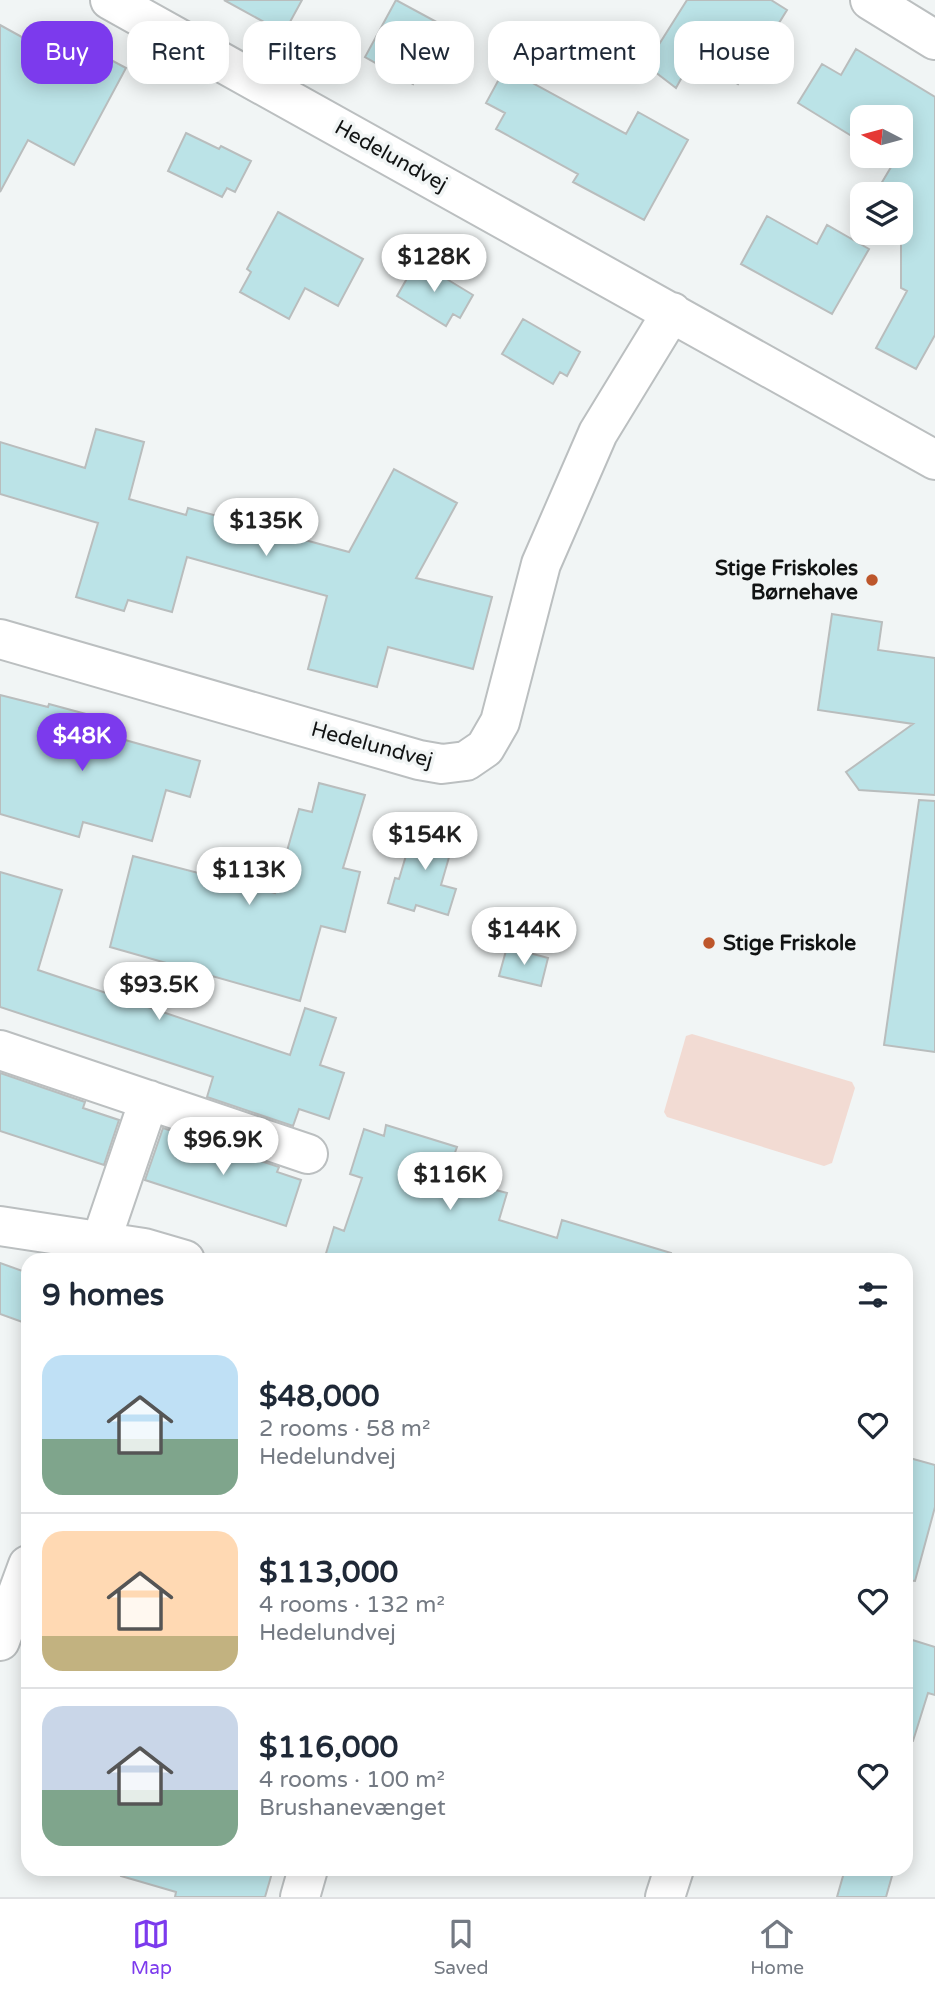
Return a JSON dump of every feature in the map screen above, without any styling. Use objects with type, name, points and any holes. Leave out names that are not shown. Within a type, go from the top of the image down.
[{"type":"street","name":"Hedelundvej","points":[[110,0],[935,460]]},
{"type":"street","points":[[870,0],[935,40]]},
{"type":"street","name":"Hedelundvej","points":[[0,639],[419,760],[442,764],[466,761],[485,748],[499,722],[541,564],[598,433],[672,312]]},
{"type":"street","points":[[0,1050],[308,1154]]},
{"type":"street","points":[[101,1241],[149,1100]]},
{"type":"street","points":[[0,1226],[101,1241],[139,1253]]},
{"type":"street","points":[[0,1641],[21,1584]]},
{"type":"street","points":[[300,1897],[306,1876]]},
{"type":"street","points":[[665,1897],[672,1876]]},
{"type":"shaded area","points":[[692,1034],[852,1082],[855,1088],[832,1163],[824,1166],[667,1117],[664,1112],[686,1036]]},
{"type":"building","points":[[224,0],[302,0],[291,21],[262,21]]},
{"type":"building","points":[[396,0],[435,21],[385,21]]},
{"type":"building","points":[[687,0],[771,0],[787,10],[780,21],[674,21],[674,84],[678,84],[676,88],[660,76],[660,43]]},
{"type":"building","points":[[0,25],[21,37],[21,84],[113,84],[113,61],[126,68],[74,165],[28,140],[0,192]]},
{"type":"building","points":[[375,39],[375,63],[365,57]]},
{"type":"building","points":[[856,49],[935,97],[935,335],[916,369],[876,348],[907,291],[901,288],[901,245],[913,245],[913,182],[882,182],[890,168],[914,168],[914,105],[850,105],[850,135],[798,103],[822,64],[841,75]]},
{"type":"building","points":[[496,84],[534,84],[626,134],[638,112],[688,140],[644,220],[573,182],[578,174],[496,129],[505,113],[486,103]]},
{"type":"building","points":[[186,133],[251,161],[235,192],[227,188],[222,197],[168,171]]},
{"type":"building","points":[[278,212],[363,259],[338,306],[305,288],[289,319],[240,292],[251,272],[247,269]]},
{"type":"building","points":[[767,216],[817,244],[827,225],[850,238],[850,245],[862,245],[869,249],[832,314],[741,264]]},
{"type":"building","points":[[417,261],[473,295],[460,318],[453,314],[446,326],[397,296]]},
{"type":"building","points":[[523,319],[580,352],[567,376],[560,372],[553,384],[502,354]]},
{"type":"building","points":[[96,429],[144,442],[129,499],[186,515],[188,508],[265,529],[268,515],[298,523],[294,537],[349,552],[394,469],[457,503],[416,578],[492,597],[473,669],[388,647],[377,687],[308,669],[327,596],[187,557],[172,612],[128,600],[124,611],[76,597],[98,523],[0,494],[0,442],[85,468]]},
{"type":"building","points":[[832,614],[882,622],[878,650],[935,658],[935,795],[859,790],[846,772],[913,724],[818,710]]},
{"type":"building","points":[[0,695],[97,717],[93,731],[200,761],[190,797],[166,790],[152,841],[83,822],[79,837],[0,814]]},
{"type":"building","points":[[319,783],[365,795],[343,868],[360,872],[345,932],[321,926],[300,1001],[110,947],[133,856],[275,893],[299,809],[312,812]]},
{"type":"building","points":[[919,800],[935,801],[935,1052],[884,1045]]},
{"type":"building","points":[[416,822],[456,833],[441,885],[456,889],[448,915],[416,905],[414,911],[388,903],[395,878],[399,879]]},
{"type":"building","points":[[0,872],[62,890],[38,970],[290,1055],[305,1008],[336,1018],[320,1065],[344,1073],[329,1119],[299,1109],[293,1126],[207,1097],[213,1077],[0,1007]]},
{"type":"building","points":[[507,947],[548,958],[541,986],[499,976]]},
{"type":"building","points":[[0,1073],[85,1102],[83,1108],[119,1120],[104,1165],[0,1131]]},
{"type":"building","points":[[386,1125],[457,1147],[453,1158],[497,1171],[492,1189],[507,1193],[499,1220],[557,1238],[562,1220],[671,1253],[326,1253],[334,1227],[344,1231],[362,1178],[350,1174],[364,1129],[384,1136]]},
{"type":"building","points":[[163,1128],[279,1167],[277,1172],[301,1180],[286,1226],[145,1180]]},
{"type":"building","points":[[0,1263],[21,1270],[21,1322],[0,1314]]},
{"type":"building","points":[[913,1459],[935,1465],[935,1507],[915,1581]]},
{"type":"building","points":[[913,1640],[935,1647],[935,1695],[928,1693],[913,1741]]},
{"type":"building","points":[[121,1876],[271,1876],[265,1897],[175,1897],[176,1892]]},
{"type":"building","points":[[843,1876],[892,1876],[886,1897],[837,1897]]},
{"type":"place","name":"Stige Friskoles Børnehave","points":[[872,580]]},
{"type":"place","name":"Stige Friskole","points":[[709,943]]}]
